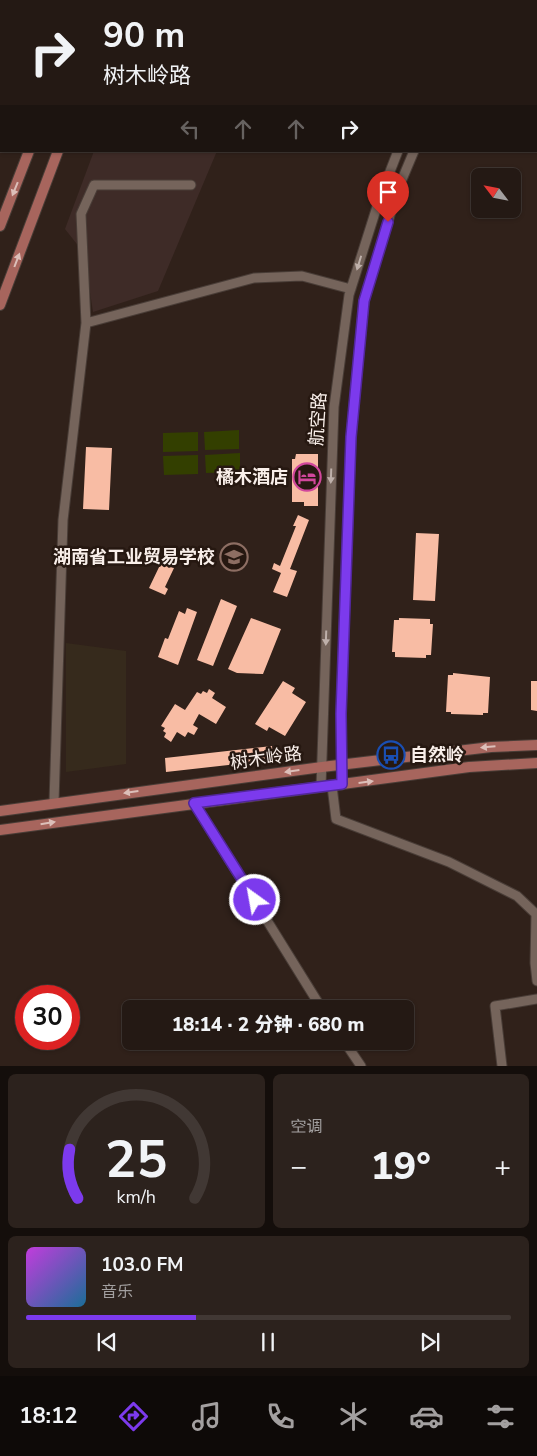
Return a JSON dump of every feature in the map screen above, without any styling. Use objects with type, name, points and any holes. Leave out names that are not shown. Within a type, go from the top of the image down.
[{"type":"main road","points":[[0,226],[29,152]]},
{"type":"main road","points":[[0,306],[58,152]]},
{"type":"main road","name":"树木岭路","points":[[0,811],[54,802],[322,767],[491,747],[537,745]]},
{"type":"main road","name":"树木岭路","points":[[0,830],[477,766],[537,763]]},
{"type":"street","name":"航空路","points":[[331,786],[322,767],[334,407],[350,292],[380,197],[398,152]]},
{"type":"street","name":"航空路","points":[[331,786],[342,765],[341,714],[351,437],[364,301],[398,189],[414,152]]},
{"type":"street","points":[[54,802],[63,520],[86,324],[81,214],[94,185],[192,185]]},
{"type":"street","points":[[86,324],[254,278],[302,276],[350,292],[364,301]]},
{"type":"street","points":[[331,786],[336,819],[449,862],[517,896],[536,914],[537,981]]},
{"type":"street","points":[[194,803],[316,1000]]},
{"type":"street","points":[[502,1066],[495,1006],[537,999]]},
{"type":"street","points":[[350,1050],[361,1066]]},
{"type":"shaded area","points":[[94,152],[217,152],[158,291],[93,312],[84,253],[65,229]]},
{"type":"shaded area","points":[[66,643],[126,651],[126,764],[66,772]]},
{"type":"green space","points":[[239,430],[239,449],[205,450],[204,432]]},
{"type":"green space","points":[[198,432],[198,451],[163,452],[163,433]]},
{"type":"green space","points":[[240,453],[240,472],[206,473],[205,455]]},
{"type":"green space","points":[[198,455],[198,474],[164,475],[163,456]]},
{"type":"building","points":[[86,447],[112,448],[109,510],[83,509]]},
{"type":"building","points":[[296,454],[318,454],[318,506],[304,506],[304,502],[292,502],[292,459],[295,459]]},
{"type":"building","points":[[298,515],[309,520],[290,569],[297,571],[287,597],[273,592],[281,573],[272,569],[274,563],[280,566],[296,526],[293,526]]},
{"type":"building","points":[[416,533],[439,534],[435,601],[413,600]]},
{"type":"building","points":[[161,563],[174,568],[165,587],[168,589],[165,595],[149,588]]},
{"type":"building","points":[[221,599],[237,606],[213,666],[197,660]]},
{"type":"building","points":[[187,608],[197,612],[178,665],[158,657],[165,638],[168,639],[179,611],[185,614]]},
{"type":"building","points":[[251,618],[281,629],[263,674],[237,673],[228,669]]},
{"type":"building","points":[[399,618],[430,619],[430,624],[433,624],[431,655],[426,655],[426,658],[395,657],[395,652],[392,652],[394,620],[399,620]]},
{"type":"building","points":[[453,673],[490,677],[488,713],[483,713],[483,715],[451,714],[451,712],[446,712],[448,675],[453,675]]},
{"type":"building","points":[[283,681],[295,688],[292,693],[306,702],[285,736],[269,727],[267,731],[255,724]]},
{"type":"building","points":[[531,681],[537,681],[537,711],[531,710]]},
{"type":"building","points":[[209,689],[215,693],[212,698],[226,707],[216,724],[199,714],[193,725],[198,728],[194,735],[188,732],[185,737],[177,732],[171,742],[164,737],[166,733],[163,731],[165,728],[161,726],[175,704],[185,710],[197,692],[201,694],[203,691],[207,693]]},
{"type":"building","points":[[272,746],[273,760],[166,772],[165,758]]},
{"type":"place","name":"橘木酒店","points":[[307,477]]},
{"type":"place","name":"湖南省工业贸易学校","points":[[234,557]]},
{"type":"place","name":"自然岭","points":[[391,755]]},
{"type":"route","points":[[255,900],[194,803],[342,784],[341,714],[351,437],[364,301],[388,222]]}]
